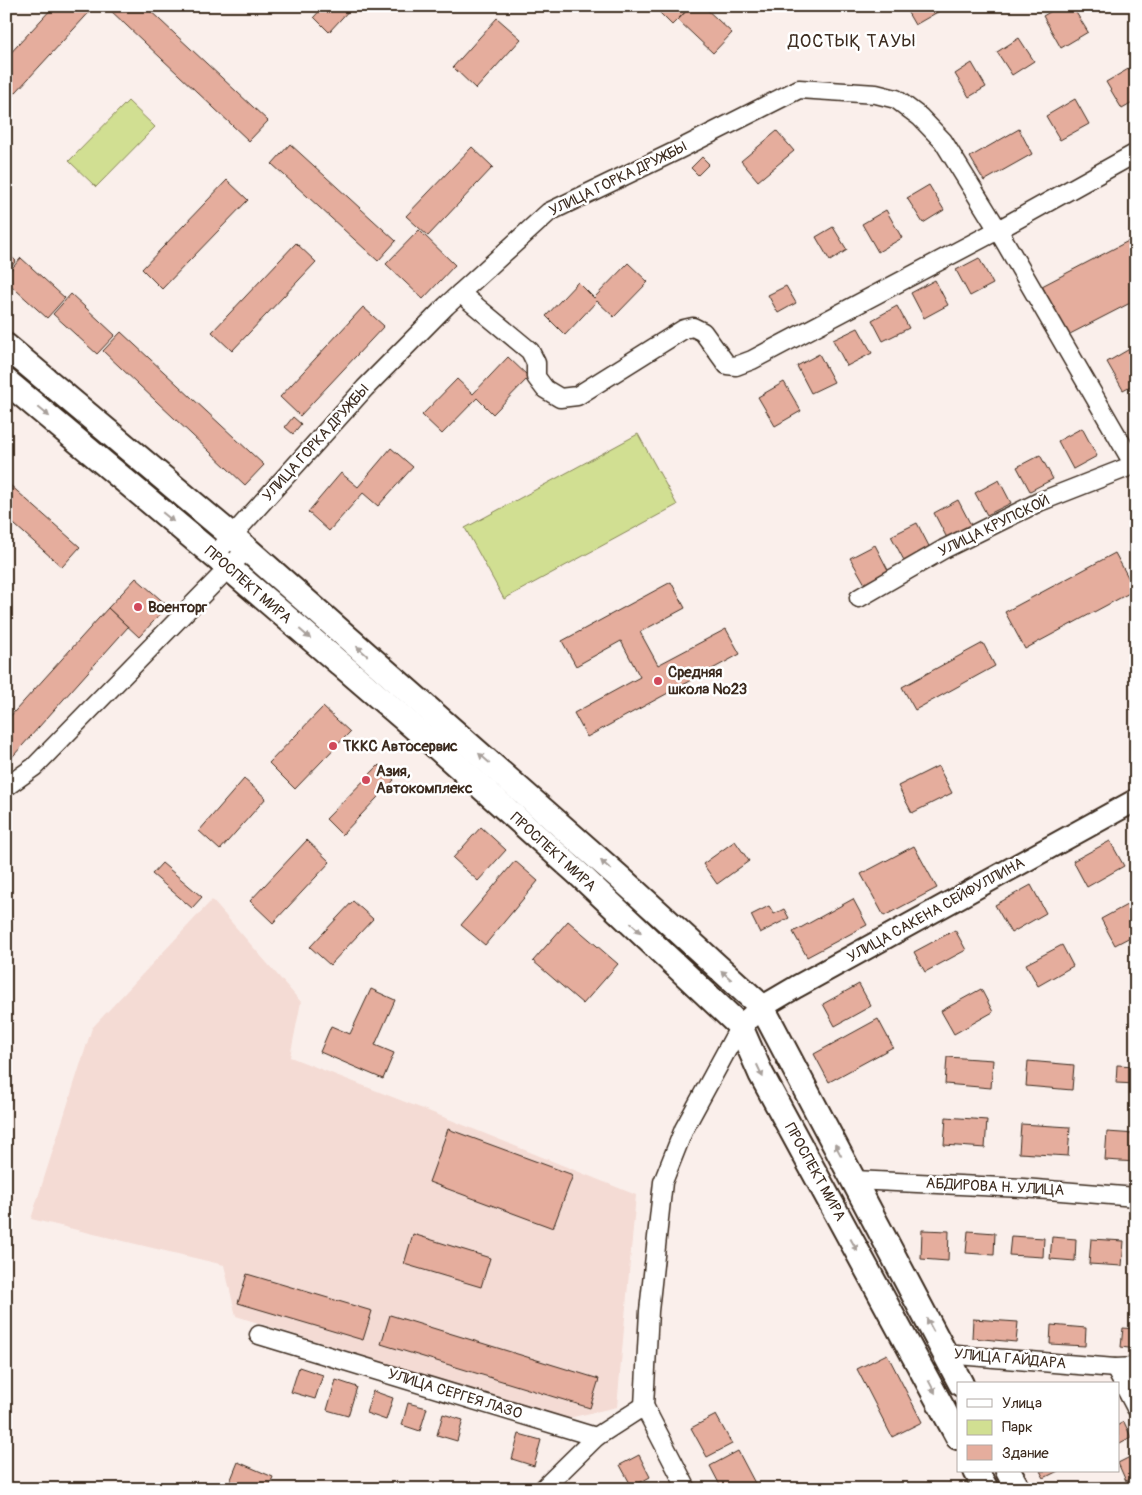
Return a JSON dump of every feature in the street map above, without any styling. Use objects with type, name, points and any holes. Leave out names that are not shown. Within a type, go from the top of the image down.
[{"type":"main road","name":"ПРОСПЕКТ МИРА","points":[[6,346],[239,542],[619,877],[762,1007],[960,1382]]},
{"type":"main road","name":"ПРОСПЕКТ МИРА","points":[[6,381],[221,562],[430,742],[581,876],[740,1026],[761,1074],[957,1435]]},
{"type":"main road","points":[[977,1472],[986,1489]]},
{"type":"main road","points":[[1009,1472],[1018,1489]]},
{"type":"street","name":"УЛИЦА ГОРКА ДРУЖБЫ","points":[[6,787],[34,766],[239,542],[299,462],[365,388],[460,293],[549,212],[799,89],[876,94],[896,99],[920,117],[943,141],[998,230]]},
{"type":"street","points":[[460,293],[530,351],[536,363],[536,377],[545,389],[560,398],[577,396],[684,329],[693,327],[703,332],[727,365],[736,366],[752,360],[998,230],[1136,153]]},
{"type":"street","name":"УЛИЦА КРУПСКОЙ","points":[[859,598],[944,549],[1039,502],[1135,464],[998,230]]},
{"type":"street","name":"УЛИЦА САКЕНА СЕЙФУЛЛИНА","points":[[740,1026],[762,1007],[804,982],[1136,800]]},
{"type":"street","points":[[687,1489],[644,1406],[649,1311],[663,1182],[684,1129],[740,1026]]},
{"type":"street","name":"АБДИРОВА Н. УЛИЦА","points":[[854,1180],[1023,1188],[1136,1197]]},
{"type":"street","name":"УЛИЦА СЕРГЕЯ ЛАЗО","points":[[259,1335],[596,1437]]},
{"type":"street","name":"УЛИЦА ГАЙДАРА","points":[[945,1354],[1115,1368],[1136,1367]]},
{"type":"street","points":[[1115,1368],[1136,1408]]},
{"type":"street","points":[[543,1489],[596,1437],[644,1406]]},
{"type":"shaded area","points":[[212,900],[301,1002],[290,1057],[636,1195],[617,1407],[564,1419],[236,1316],[224,1265],[31,1219],[92,1028]]},
{"type":"green space","points":[[128,101],[155,127],[96,187],[69,161]]},
{"type":"green space","points":[[638,434],[677,505],[504,599],[465,528]]},
{"type":"building","points":[[54,6],[95,6],[6,103],[6,58]]},
{"type":"building","points":[[111,6],[145,6],[268,121],[249,141],[109,9]]},
{"type":"building","points":[[324,6],[353,6],[329,32],[314,17]]},
{"type":"building","points":[[653,6],[691,6],[672,25]]},
{"type":"building","points":[[691,6],[703,6],[732,33],[713,53],[678,20]]},
{"type":"building","points":[[904,6],[948,6],[915,25]]},
{"type":"building","points":[[1060,6],[1072,6],[1088,32],[1061,48],[1043,16]]},
{"type":"building","points":[[497,18],[521,39],[476,89],[453,67]]},
{"type":"building","points":[[1019,38],[1034,61],[1012,75],[997,52]]},
{"type":"building","points":[[972,63],[986,87],[969,97],[955,74]]},
{"type":"building","points":[[1130,68],[1136,78],[1136,101],[1122,109],[1106,82]]},
{"type":"building","points":[[1075,99],[1089,124],[1060,140],[1046,116]]},
{"type":"building","points":[[1019,129],[1032,154],[984,181],[970,157]]},
{"type":"building","points":[[777,131],[794,151],[758,181],[741,161]]},
{"type":"building","points":[[290,144],[396,241],[378,261],[272,164]]},
{"type":"building","points":[[472,147],[493,167],[428,236],[406,216]]},
{"type":"building","points":[[702,157],[709,164],[698,175],[691,168]]},
{"type":"building","points":[[227,180],[248,200],[162,289],[142,269]]},
{"type":"building","points":[[929,185],[944,210],[923,223],[907,198]]},
{"type":"building","points":[[886,210],[902,238],[878,252],[862,224]]},
{"type":"building","points":[[833,227],[847,250],[830,261],[816,237]]},
{"type":"building","points":[[419,230],[455,265],[423,299],[386,264]]},
{"type":"building","points":[[1136,237],[1136,300],[1068,335],[1042,286]]},
{"type":"building","points":[[296,243],[316,262],[232,351],[212,332]]},
{"type":"building","points":[[6,252],[16,261],[6,272]]},
{"type":"building","points":[[21,258],[65,298],[47,318],[6,281],[6,275]]},
{"type":"building","points":[[979,258],[993,284],[970,296],[956,270]]},
{"type":"building","points":[[628,263],[648,282],[614,317],[597,301],[565,335],[546,316],[578,282],[594,298]]},
{"type":"building","points":[[935,280],[948,305],[924,318],[911,293]]},
{"type":"building","points":[[786,286],[796,303],[778,313],[768,295]]},
{"type":"building","points":[[71,294],[115,335],[97,354],[53,314]]},
{"type":"building","points":[[897,306],[909,328],[883,341],[872,320]]},
{"type":"building","points":[[363,307],[384,326],[300,416],[280,397]]},
{"type":"building","points":[[858,328],[872,353],[847,366],[833,340]]},
{"type":"building","points":[[121,332],[264,465],[245,485],[103,351]]},
{"type":"building","points":[[1133,347],[1136,352],[1136,383],[1123,390],[1107,362]]},
{"type":"building","points":[[819,354],[834,382],[811,393],[797,366]]},
{"type":"building","points":[[508,357],[529,377],[493,414],[477,398],[442,434],[422,415],[457,379],[473,394]]},
{"type":"building","points":[[784,382],[801,411],[775,426],[758,397]]},
{"type":"building","points":[[293,417],[301,424],[293,434],[285,427]]},
{"type":"building","points":[[1082,428],[1097,456],[1073,469],[1058,441]]},
{"type":"building","points":[[391,448],[413,467],[378,506],[363,493],[329,531],[308,512],[341,473],[358,487]]},
{"type":"building","points":[[1040,455],[1053,479],[1030,491],[1017,467]]},
{"type":"building","points":[[999,480],[1011,503],[987,515],[975,493]]},
{"type":"building","points":[[9,484],[80,547],[62,567],[6,517],[6,487]]},
{"type":"building","points":[[958,500],[971,525],[947,538],[934,513]]},
{"type":"building","points":[[917,523],[931,550],[906,564],[891,536]]},
{"type":"building","points":[[875,545],[889,572],[865,584],[850,558]]},
{"type":"building","points":[[1115,553],[1135,590],[1025,649],[1005,612]]},
{"type":"building","name":"Военторг","points":[[136,578],[168,606],[139,637],[108,608]]},
{"type":"building","points":[[671,582],[685,608],[640,632],[658,665],[726,629],[740,654],[587,737],[574,713],[640,677],[621,641],[576,666],[562,641]]},
{"type":"building","points":[[108,608],[128,627],[6,764],[6,721]]},
{"type":"building","points":[[983,643],[995,666],[915,710],[902,687]]},
{"type":"building","points":[[323,707],[350,732],[295,789],[269,763]]},
{"type":"building","points":[[379,765],[394,780],[342,835],[326,819]]},
{"type":"building","points":[[938,766],[952,793],[912,813],[898,786]]},
{"type":"building","points":[[244,779],[266,798],[220,850],[199,831]]},
{"type":"building","points":[[481,827],[506,850],[478,881],[453,858]]},
{"type":"building","points":[[307,840],[330,862],[273,923],[250,901]]},
{"type":"building","points":[[735,841],[749,861],[717,884],[703,864]]},
{"type":"building","points":[[1110,841],[1124,866],[1087,887],[1073,861]]},
{"type":"building","points":[[914,846],[937,888],[884,916],[861,874]]},
{"type":"building","points":[[515,861],[538,881],[485,945],[461,925]]},
{"type":"building","points":[[162,863],[202,897],[192,908],[152,874]]},
{"type":"building","points":[[1031,885],[1046,913],[1011,933],[995,905]]},
{"type":"building","points":[[853,899],[867,925],[807,957],[793,932]]},
{"type":"building","points":[[1136,900],[1136,934],[1115,945],[1101,919]]},
{"type":"building","points":[[353,901],[373,919],[330,965],[310,947]]},
{"type":"building","points":[[769,906],[774,914],[784,909],[789,918],[760,933],[751,915]]},
{"type":"building","points":[[568,921],[618,964],[583,1004],[533,961]]},
{"type":"building","points":[[955,930],[966,950],[925,972],[914,952]]},
{"type":"building","points":[[1062,945],[1073,966],[1038,986],[1026,964]]},
{"type":"building","points":[[859,984],[871,1006],[835,1026],[823,1004]]},
{"type":"building","points":[[371,989],[395,1000],[375,1045],[394,1053],[383,1079],[320,1052],[331,1026],[350,1034]]},
{"type":"building","points":[[981,989],[993,1012],[954,1034],[941,1011]]},
{"type":"building","points":[[878,1019],[893,1047],[829,1082],[814,1054]]},
{"type":"building","points":[[947,1057],[993,1060],[991,1088],[945,1084]]},
{"type":"building","points":[[1028,1061],[1074,1065],[1072,1090],[1026,1086]]},
{"type":"building","points":[[1117,1065],[1136,1066],[1136,1084],[1116,1083]]},
{"type":"building","points":[[946,1117],[987,1120],[985,1148],[944,1145]]},
{"type":"building","points":[[1021,1124],[1070,1127],[1068,1156],[1019,1153]]},
{"type":"building","points":[[448,1129],[573,1175],[553,1228],[429,1182]]},
{"type":"building","points":[[1107,1132],[1136,1134],[1136,1162],[1105,1160]]},
{"type":"building","points":[[922,1230],[949,1231],[948,1261],[921,1259]]},
{"type":"building","points":[[968,1231],[995,1233],[994,1255],[966,1253]]},
{"type":"building","points":[[413,1234],[490,1258],[481,1287],[404,1264]]},
{"type":"building","points":[[1011,1236],[1044,1238],[1043,1257],[1009,1255]]},
{"type":"building","points":[[1052,1237],[1076,1239],[1075,1261],[1050,1259]]},
{"type":"building","points":[[1091,1239],[1124,1241],[1122,1266],[1089,1264]]},
{"type":"building","points":[[247,1274],[372,1311],[363,1340],[238,1303]]},
{"type":"building","points":[[390,1315],[599,1379],[590,1408],[381,1344]]},
{"type":"building","points":[[973,1319],[1018,1322],[1016,1342],[972,1338]]},
{"type":"building","points":[[1051,1325],[1086,1328],[1085,1346],[1050,1344]]},
{"type":"building","points":[[1123,1328],[1136,1329],[1136,1349],[1121,1347]]},
{"type":"building","points":[[887,1354],[922,1422],[892,1437],[857,1369]]},
{"type":"building","points":[[299,1367],[323,1375],[315,1399],[291,1392]]},
{"type":"building","points":[[336,1380],[357,1387],[348,1416],[327,1410]]},
{"type":"building","points":[[373,1391],[393,1398],[386,1420],[366,1413]]},
{"type":"building","points":[[408,1403],[427,1408],[420,1431],[402,1425]]},
{"type":"building","points":[[443,1414],[463,1420],[457,1441],[437,1435]]},
{"type":"building","points":[[716,1415],[732,1444],[707,1457],[691,1428]]},
{"type":"building","points":[[1124,1422],[1131,1437],[1120,1443],[1120,1424]]},
{"type":"building","points":[[519,1434],[541,1440],[534,1466],[512,1459]]},
{"type":"building","points":[[738,1451],[757,1487],[755,1489],[722,1489],[710,1466]]},
{"type":"building","points":[[1136,1454],[1136,1477],[1126,1481],[1120,1468],[1120,1462]]},
{"type":"building","points":[[639,1455],[650,1477],[632,1487],[620,1465]]},
{"type":"building","points":[[238,1462],[273,1477],[268,1489],[227,1489]]},
{"type":"building","points":[[1041,1472],[1056,1472],[1044,1478]]},
{"type":"place","name":"Военторг","points":[[138,607]]},
{"type":"place","name":"Средняя школа №23","points":[[658,681]]},
{"type":"place","name":"ТККС Автосервис","points":[[333,746]]},
{"type":"place","name":"Азия, Автокомплекс","points":[[366,780]]},
{"type":"district","name":"ДОСТЫҚ ТАУЫ","points":[[852,41]]}]
